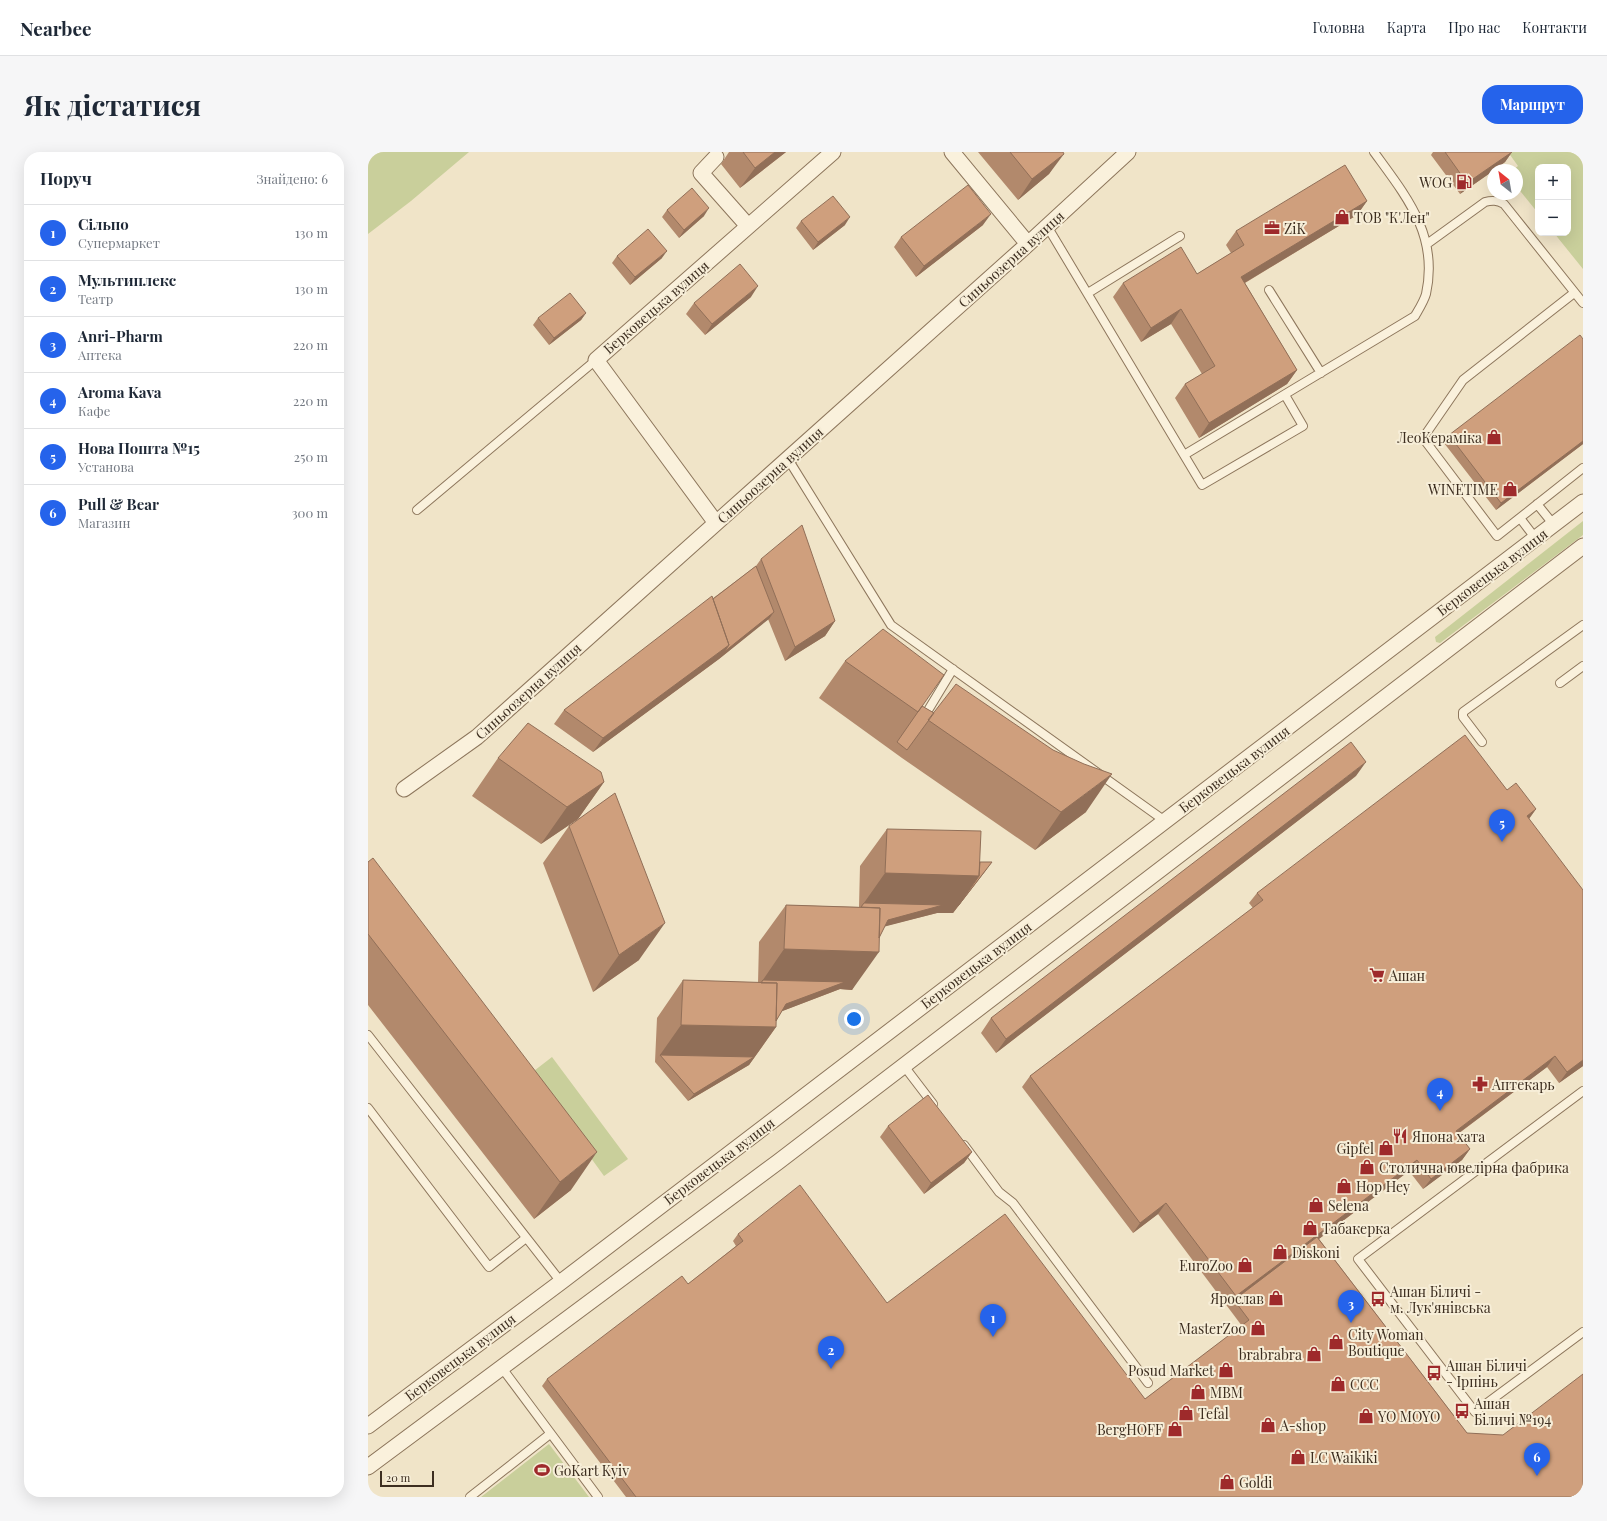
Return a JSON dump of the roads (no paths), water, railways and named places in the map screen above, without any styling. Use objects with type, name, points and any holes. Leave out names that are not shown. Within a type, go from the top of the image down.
[{"type":"street","name":"Берковецька вулиця","points":[[716,523],[596,360],[833,152]]},
{"type":"street","points":[[952,152],[1028,244]]},
{"type":"street","name":"Синьоозерна вулиця","points":[[404,789],[477,737],[1028,244],[1128,152]]},
{"type":"street","points":[[718,154],[701,173],[748,226]]},
{"type":"street","name":"Берковецька вулиця","points":[[368,1426],[561,1282],[1583,502]]},
{"type":"street","points":[[368,1467],[778,1162],[1583,546]]},
{"type":"lane","points":[[1184,456],[1415,316],[1426,295],[1428,272],[1426,244],[1421,224],[1410,203],[1374,152]]},
{"type":"lane","points":[[1426,244],[1485,202],[1492,200],[1498,201],[1504,204],[1583,304]]},
{"type":"lane","points":[[1048,226],[1202,485],[1303,426],[1284,395]]},
{"type":"lane","points":[[1088,293],[1180,236]]},
{"type":"lane","points":[[1269,290],[1320,373]]},
{"type":"lane","points":[[1574,293],[1463,380],[1423,438],[1498,536],[1583,468]]},
{"type":"lane","points":[[417,510],[596,360]]},
{"type":"lane","points":[[788,459],[891,625],[1166,821]]},
{"type":"lane","points":[[1537,504],[1554,525]]},
{"type":"lane","points":[[1520,518],[1536,539]]},
{"type":"lane","points":[[1482,742],[1463,717],[1463,712],[1583,624]]},
{"type":"lane","points":[[1560,683],[1583,666]]},
{"type":"lane","points":[[924,717],[953,669]]},
{"type":"lane","points":[[368,1035],[561,1282]]},
{"type":"lane","points":[[904,1066],[939,1112]]},
{"type":"lane","points":[[1583,1092],[1358,1259],[1475,1412],[1583,1332]]},
{"type":"lane","points":[[368,1108],[489,1266],[526,1238]]},
{"type":"lane","points":[[957,1137],[999,1192],[1013,1203],[1148,1383]]},
{"type":"lane","points":[[502,1368],[598,1497]]},
{"type":"lane","points":[[470,1497],[550,1434]]},
{"type":"place","name":"WOG","points":[[1464,182]]},
{"type":"place","name":"ТОВ \"К'Лен\"","points":[[1342,217]]},
{"type":"place","name":"ZiK","points":[[1272,228]]},
{"type":"place","name":"ЛеоКераміка","points":[[1494,437]]},
{"type":"place","name":"WINETIME","points":[[1510,489]]},
{"type":"place","name":"Нова Пошта №15","points":[[1502,842]]},
{"type":"place","name":"Ашан","points":[[1377,975]]},
{"type":"place","name":"Аптекарь","points":[[1480,1084]]},
{"type":"place","name":"Aroma Kava","points":[[1440,1111]]},
{"type":"place","name":"Япона хата","points":[[1400,1136]]},
{"type":"place","name":"Gipfel","points":[[1386,1148]]},
{"type":"place","name":"Столична ювелірна фабрика","points":[[1367,1167]]},
{"type":"place","name":"Hop Hey","points":[[1344,1186]]},
{"type":"place","name":"Selena","points":[[1316,1205]]},
{"type":"place","name":"Табакерка","points":[[1310,1228]]},
{"type":"place","name":"Diskoni","points":[[1280,1252]]},
{"type":"place","name":"EuroZoo","points":[[1245,1265]]},
{"type":"place","name":"Ярослав","points":[[1276,1298]]},
{"type":"place","name":"Ашан Біличі - м. Лук'янівська","points":[[1378,1299]]},
{"type":"place","name":"Anri-Pharm","points":[[1351,1323]]},
{"type":"place","name":"MasterZoo","points":[[1258,1328]]},
{"type":"place","name":"Сільпо","points":[[993,1337]]},
{"type":"place","name":"City Woman Boutique","points":[[1336,1342]]},
{"type":"place","name":"brabrabra","points":[[1314,1354]]},
{"type":"place","name":"Мультиплекс","points":[[831,1369]]},
{"type":"place","name":"Posud Market","points":[[1226,1370]]},
{"type":"place","name":"Ашан Біличі - Ірпінь","points":[[1434,1373]]},
{"type":"place","name":"ССС","points":[[1338,1384]]},
{"type":"place","name":"MBM","points":[[1198,1392]]},
{"type":"place","name":"Ашан Біличі №194","points":[[1462,1411]]},
{"type":"place","name":"Tefal","points":[[1186,1413]]},
{"type":"place","name":"YO MOYO","points":[[1366,1416]]},
{"type":"place","name":"A-shop","points":[[1268,1425]]},
{"type":"place","name":"BergHOFF","points":[[1175,1429]]},
{"type":"place","name":"LC Waikiki","points":[[1298,1457]]},
{"type":"place","name":"GoKart Kyiv","points":[[542,1470]]},
{"type":"place","name":"Pull & Bear","points":[[1537,1476]]},
{"type":"place","name":"Goldi","points":[[1227,1482]]}]
